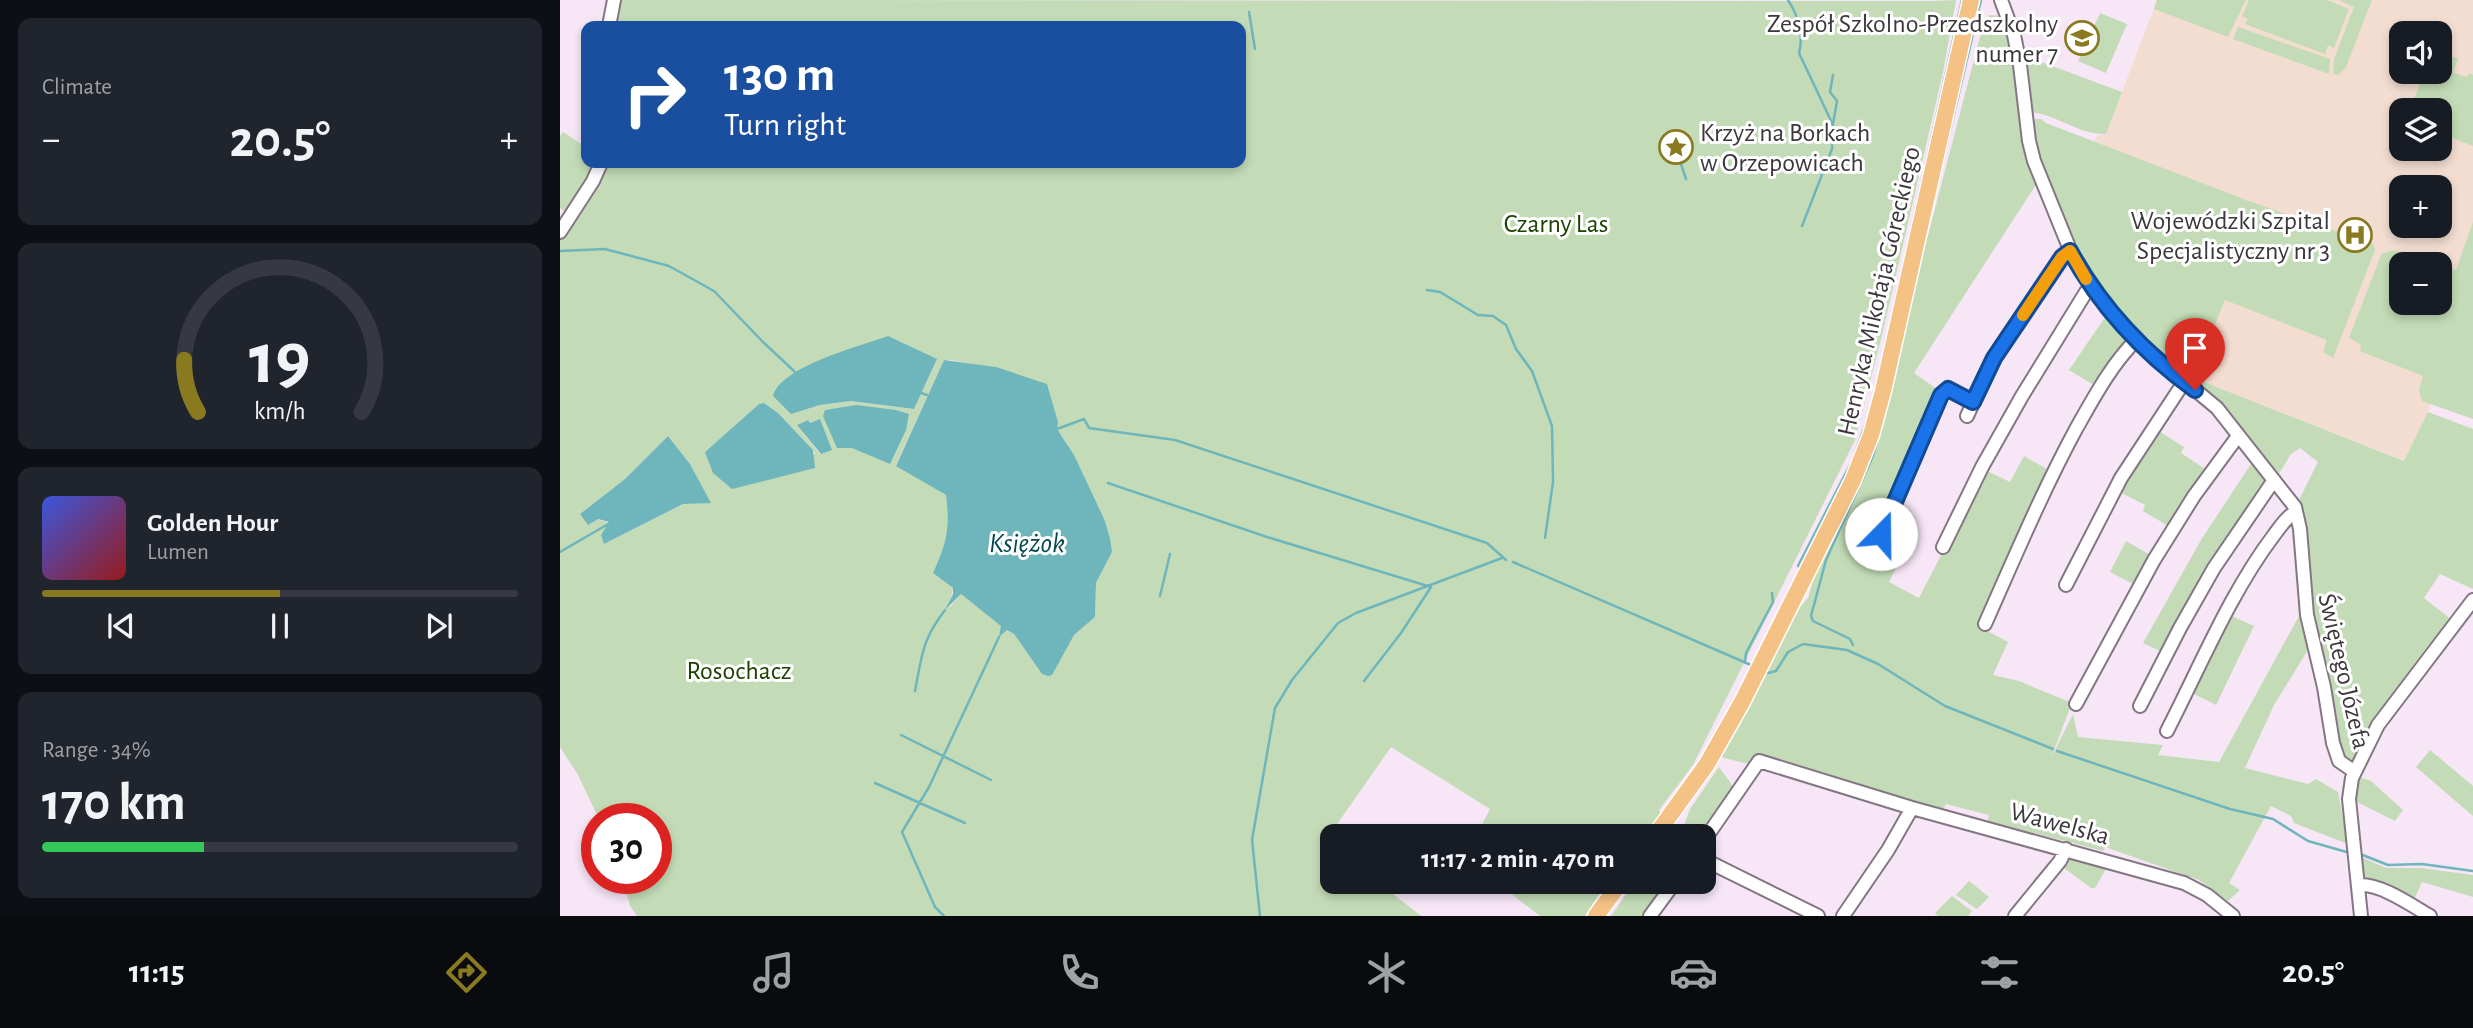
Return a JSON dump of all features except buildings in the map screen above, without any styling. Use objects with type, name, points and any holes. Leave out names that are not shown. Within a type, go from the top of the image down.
[{"type":"main road","name":"Henryka Mikołaja Góreckiego","points":[[1664,824],[1690,790],[1725,733],[1864,454],[1881,398],[1971,0]]},
{"type":"main road","points":[[1596,916],[1612,894]]},
{"type":"street","points":[[610,21],[614,0]]},
{"type":"street","name":"Świętego Józefa","points":[[2001,0],[2008,15],[2019,58],[2034,161],[2070,251],[2092,287],[2136,340],[2217,408],[2287,495],[2296,512],[2300,529],[2307,615],[2324,687],[2333,743],[2339,761],[2354,772],[2348,793],[2361,916]]},
{"type":"street","points":[[560,232],[599,168]]},
{"type":"street","points":[[1966,416],[1994,358],[2055,266],[2070,251]]},
{"type":"street","points":[[1943,547],[1982,467],[2022,396],[2086,292],[2092,287]]},
{"type":"street","points":[[1984,624],[2062,456],[2091,402],[2136,340]]},
{"type":"street","points":[[2066,585],[2121,478],[2184,382]]},
{"type":"street","points":[[1881,534],[1941,395],[1948,389],[1973,402]]},
{"type":"street","points":[[2076,704],[2175,524],[2238,436]]},
{"type":"street","points":[[2140,706],[2214,568],[2274,480]]},
{"type":"street","points":[[2167,731],[2257,558],[2289,516],[2296,512]]},
{"type":"street","points":[[2354,772],[2378,724],[2473,600]]},
{"type":"street","name":"Wawelska","points":[[1715,824],[1759,761],[1912,808],[2066,849],[2197,888],[2233,916]]},
{"type":"street","points":[[1843,916],[1888,850],[1912,808]]},
{"type":"street","points":[[2015,916],[2060,861],[2066,849]]},
{"type":"street","points":[[1716,865],[1818,916]]},
{"type":"street","points":[[2358,885],[2369,885],[2430,916]]},
{"type":"street","points":[[1650,916],[1666,894]]},
{"type":"shaded area","name":"Wojewódzki Szpital Specjalistyczny nr 3","points":[[2157,0],[2473,0],[2473,302],[2405,461],[2194,378],[2189,359],[2249,201],[2094,142],[2097,136],[2106,134]]},
{"type":"green space","name":"Czarny Las","points":[[617,0],[1956,0],[1943,72],[1855,440],[1693,765],[1659,810],[1661,814],[1654,824],[1482,824],[1490,809],[1391,747],[1337,824],[1320,824],[1320,894],[1393,894],[1421,916],[637,916],[630,906],[627,894],[672,894],[672,803],[591,803],[560,747],[560,237],[599,168],[1246,168],[1246,21],[612,21]],"holes":[[[937,359],[914,409],[851,401],[820,405],[791,414]],[[944,360],[996,367],[1065,440],[1105,521],[1112,552],[1096,583],[1095,617],[1074,635],[1042,674],[1014,634],[1007,630],[1000,636],[1002,626],[961,594],[949,608],[953,588],[933,573],[946,535],[946,495],[896,465]],[[764,403],[778,413],[815,454],[705,452],[759,404]],[[808,420],[809,423],[820,420],[820,454],[797,425]],[[668,436],[690,464],[710,502],[683,504],[604,544],[601,535],[610,523],[580,514],[625,479]]]},
{"type":"green space","points":[[2157,0],[2246,0],[2228,37],[2154,9]]},
{"type":"green space","points":[[2249,0],[2327,0],[2349,9],[2334,48],[2328,45],[2325,54],[2245,24],[2248,19],[2242,16]]},
{"type":"green space","points":[[2339,0],[2372,0],[2346,67],[2339,75],[2333,74],[2334,59],[2354,7]]},
{"type":"green space","points":[[2100,13],[2127,24],[2106,73],[2078,61]]},
{"type":"green space","points":[[1989,15],[2003,16],[2014,58],[2028,164],[2037,183],[1914,373],[1941,392],[1883,537],[1901,558],[1889,582],[1919,598],[1985,470],[2010,482],[2024,456],[2050,471],[1978,626],[2008,642],[1993,675],[2019,681],[2072,703],[2051,758],[2073,714],[2078,737],[2163,745],[2158,755],[2219,762],[2299,616],[2304,614],[2311,645],[2274,705],[2245,768],[2308,784],[2316,779],[2338,792],[2348,844],[2294,823],[2291,816],[2271,806],[2229,883],[2240,890],[2228,901],[2199,880],[2105,847],[2103,851],[1988,821],[1989,815],[1946,804],[1942,811],[1720,757],[1792,616],[1808,598],[1817,567],[1881,415],[1981,33]]},
{"type":"green space","points":[[2238,27],[2330,59],[2329,74],[2233,39]]},
{"type":"green space","points":[[2025,56],[2122,92],[2106,134],[2087,132],[2032,112]]},
{"type":"green space","points":[[2452,57],[2458,59],[2453,73],[2467,77],[2469,73],[2473,75],[2473,146],[2452,138],[2452,98],[2415,98],[2420,84],[2452,84]]},
{"type":"green space","points":[[2031,119],[2041,119],[2249,201],[2373,244],[2375,250],[2333,358],[2323,352],[2327,340],[2225,300],[2199,365],[2189,360],[2194,378],[2404,461],[2428,412],[2473,429],[2473,589],[2440,574],[2424,598],[2452,620],[2428,646],[2374,719],[2355,759],[2347,760],[2341,757],[2314,628],[2305,560],[2309,559],[2310,551],[2304,549],[2297,504],[2318,462],[2300,448],[2291,454],[2277,477],[2132,332],[2107,303],[2069,244],[2034,146]]},
{"type":"green space","points":[[563,132],[581,144],[581,168],[593,168],[567,213],[560,208],[560,136]]},
{"type":"green space","points":[[2473,222],[2473,419],[2422,401],[2419,390],[2423,376],[2360,351],[2361,345],[2349,338],[2381,255],[2387,252],[2394,251],[2404,252],[2389,252],[2389,315],[2452,315],[2452,269],[2456,270]]},
{"type":"green space","points":[[2108,313],[2131,339],[2097,387],[2069,370]]},
{"type":"green space","points":[[2157,430],[2184,447],[2181,453],[2208,471],[2170,527],[2143,511],[2145,505],[2118,491]]},
{"type":"green space","points":[[2253,461],[2270,480],[2162,655],[2160,651],[2143,643],[2201,540]]},
{"type":"green space","points":[[2126,541],[2152,556],[2137,586],[2110,572]]},
{"type":"green space","points":[[2230,615],[2254,626],[2216,705],[2192,693]]},
{"type":"green space","points":[[2430,750],[2473,786],[2473,816],[2416,767]]},
{"type":"green space","points":[[1719,767],[1735,789],[1709,824],[1685,824],[1690,809]]},
{"type":"green space","points":[[2359,777],[2371,781],[2403,810],[2395,821],[2357,802],[2354,796]]},
{"type":"green space","points":[[2066,857],[2106,869],[2095,888],[2091,888],[2064,868],[2047,886]]},
{"type":"green space","points":[[2363,858],[2386,868],[2421,868],[2473,875],[2473,897],[2422,882],[2413,902],[2363,876]]},
{"type":"green space","points":[[1969,881],[1989,897],[1977,909],[1956,895]]},
{"type":"green space","points":[[1512,894],[1599,894],[1585,916],[1540,916]]},
{"type":"green space","points":[[1627,894],[1662,894],[1642,916],[1611,916]]},
{"type":"green space","points":[[1952,896],[1972,911],[1968,916],[1938,916],[1935,913]]},
{"type":"water","points":[[888,336],[937,359],[914,409],[851,401],[820,405],[791,414],[773,396],[779,385],[806,366]]},
{"type":"water","name":"Księżok","points":[[944,360],[996,367],[1047,384],[1058,422],[1057,429],[1074,455],[1105,521],[1112,552],[1096,583],[1095,617],[1074,635],[1052,675],[1042,674],[1014,634],[1007,630],[999,637],[1001,626],[961,594],[945,610],[953,588],[933,573],[946,535],[946,495],[896,466]]},
{"type":"water","points":[[764,403],[778,413],[813,450],[815,468],[732,489],[713,473],[705,452],[759,404]]},
{"type":"water","points":[[856,405],[909,414],[906,430],[890,464],[852,448],[837,448],[823,416],[825,410]]},
{"type":"water","points":[[820,419],[832,450],[821,454],[797,425]]},
{"type":"water","points":[[668,436],[690,464],[711,503],[683,504],[604,544],[601,535],[609,522],[598,519],[588,525],[580,514],[625,479]]},
{"type":"waterway","points":[[1788,0],[1799,25],[1799,53],[1833,125],[1832,149],[1802,226]]},
{"type":"waterway","points":[[1878,379],[1962,0]]},
{"type":"waterway","points":[[1931,211],[1981,0]]},
{"type":"waterway","points":[[1249,12],[1255,49]]},
{"type":"waterway","points":[[1833,75],[1830,92],[1837,101],[1833,124]]},
{"type":"waterway","points":[[1678,155],[1686,179]]},
{"type":"waterway","points":[[560,251],[605,249],[669,266],[714,291],[795,372]]},
{"type":"waterway","points":[[1427,290],[1440,292],[1478,315],[1493,316],[1506,325],[1516,349],[1532,371],[1552,426],[1553,482],[1545,538]]},
{"type":"waterway","points":[[1853,645],[1850,639],[1813,621],[1811,616],[1826,560],[1873,456],[1891,392]]},
{"type":"waterway","points":[[921,393],[927,395]]},
{"type":"waterway","points":[[1057,429],[1084,419],[1089,428],[1175,440],[1487,543],[1506,560]]},
{"type":"waterway","points":[[1855,453],[1866,423]]},
{"type":"waterway","points":[[1800,567],[1798,566],[1853,459]]},
{"type":"waterway","points":[[1108,483],[1267,537],[1431,587],[1401,633],[1364,681]]},
{"type":"waterway","points":[[560,552],[610,523]]},
{"type":"waterway","points":[[1160,596],[1170,554]]},
{"type":"waterway","points":[[1260,916],[1252,840],[1275,708],[1292,680],[1338,623],[1356,613],[1502,558]]},
{"type":"waterway","points":[[1513,562],[1751,665]]},
{"type":"waterway","points":[[1745,663],[1746,653],[1773,602],[1772,593]]},
{"type":"waterway","points":[[915,691],[927,639],[945,610]]},
{"type":"waterway","points":[[944,916],[935,907],[902,832],[929,787],[999,637]]},
{"type":"waterway","points":[[1768,673],[1776,671],[1788,652],[1803,644],[1847,650],[1878,664],[1945,706],[2053,749]]},
{"type":"waterway","points":[[901,735],[991,780]]},
{"type":"waterway","points":[[2057,751],[2230,809],[2273,819],[2308,841],[2350,853]]},
{"type":"waterway","points":[[875,783],[965,823]]},
{"type":"waterway","points":[[2360,854],[2388,865],[2422,864],[2473,871]]},
{"type":"slow traffic","points":[[2023,315],[2062,257],[2070,251],[2086,279]]},
{"type":"place","name":"Zespół Szkolno-Przedszkolny numer 7","points":[[2082,38]]},
{"type":"place","name":"Krzyż na Borkach w Orzepowicach","points":[[1676,147]]},
{"type":"place","name":"Wojewódzki Szpital Specjalistyczny nr 3","points":[[2355,235]]},
{"type":"route","points":[[1881,534],[1941,395],[1948,389],[1973,402],[1994,358],[2062,257],[2070,251],[2095,292],[2133,338],[2195,390]]},
{"type":"park label","name":"Rosochacz","points":[[739,670]]}]
